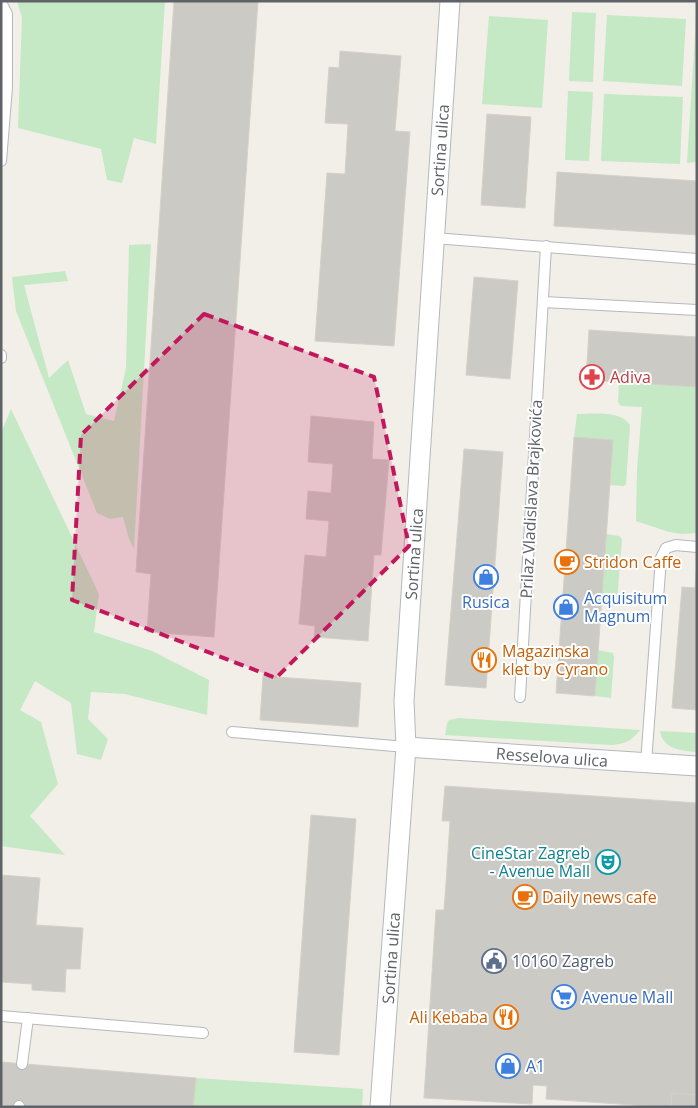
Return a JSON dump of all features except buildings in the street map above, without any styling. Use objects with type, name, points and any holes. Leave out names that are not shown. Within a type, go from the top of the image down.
[{"type":"street","name":"Sortina ulica","points":[[380,1107],[406,747],[404,701],[450,1]]},
{"type":"street","name":"Resselova ulica","points":[[406,747],[697,766]]},
{"type":"lane","points":[[1,2],[7,14],[7,88],[1,161]]},
{"type":"lane","points":[[434,238],[697,259]]},
{"type":"lane","name":"Prilaz Vladislava Brajkovića","points":[[520,697],[546,246]]},
{"type":"lane","points":[[543,302],[697,310]]},
{"type":"lane","points":[[646,763],[661,558],[666,548],[676,545],[697,547]]},
{"type":"lane","points":[[232,732],[406,747]]},
{"type":"lane","points":[[1,1016],[203,1033]]},
{"type":"lane","points":[[22,1064],[28,1018]]},
{"type":"highlighted area","points":[[204,314],[374,377],[409,546],[276,678],[72,600],[81,435]]},
{"type":"green space","points":[[17,1],[165,1],[156,144],[134,138],[122,183],[107,180],[101,149],[18,128],[22,18]]},
{"type":"green space","points":[[572,12],[596,13],[593,82],[569,81]]},
{"type":"green space","points":[[607,15],[686,19],[682,86],[603,81]]},
{"type":"green space","points":[[489,16],[548,20],[542,108],[482,104]]},
{"type":"green space","points":[[696,19],[697,162],[687,163]]},
{"type":"green space","points":[[568,91],[593,92],[589,161],[565,160]]},
{"type":"green space","points":[[604,94],[683,97],[680,164],[601,161]]},
{"type":"green space","points":[[151,244],[134,549],[123,517],[110,519],[97,513],[16,311],[12,277],[65,271],[68,281],[24,285],[49,378],[68,360],[86,414],[114,421],[126,368],[129,245]]},
{"type":"green space","points":[[619,382],[697,387],[697,533],[682,534],[669,532],[636,521],[637,470],[642,407],[621,406],[618,402]]},
{"type":"green space","points":[[11,409],[99,594],[94,632],[152,651],[209,680],[207,715],[125,694],[91,692],[88,719],[108,739],[101,760],[77,754],[71,703],[35,681],[20,710],[41,722],[58,784],[30,816],[65,855],[1,846],[1,433]]},
{"type":"green space","points":[[577,414],[613,415],[626,420],[630,425],[626,484],[624,486],[610,485],[613,440],[574,437]]},
{"type":"green space","points":[[606,534],[619,536],[622,539],[617,602],[614,606],[601,605]]},
{"type":"green space","points":[[598,650],[613,653],[611,698],[595,696]]},
{"type":"green space","points":[[459,718],[640,730],[628,741],[611,745],[445,735],[449,720]]},
{"type":"green space","points":[[660,731],[697,733],[697,752],[674,748],[665,742]]},
{"type":"green space","points":[[196,1078],[363,1089],[362,1107],[193,1107]]},
{"type":"place","name":"Adiva","points":[[592,377]]},
{"type":"place","name":"Stridon Caffe","points":[[567,562]]},
{"type":"place","name":"Rusica","points":[[486,577]]},
{"type":"place","name":"Acquisitum Magnum","points":[[566,607]]},
{"type":"place","name":"Magazinska klet by Cyrano","points":[[484,660]]},
{"type":"place","name":"CineStar Zagreb - Avenue Mall","points":[[608,862]]},
{"type":"place","name":"Daily news cafe","points":[[525,897]]},
{"type":"place","name":"10160 Zagreb","points":[[494,961]]},
{"type":"place","name":"Avenue Mall","points":[[564,997]]},
{"type":"place","name":"Ali Kebaba","points":[[506,1017]]},
{"type":"place","name":"A1","points":[[508,1066]]}]
